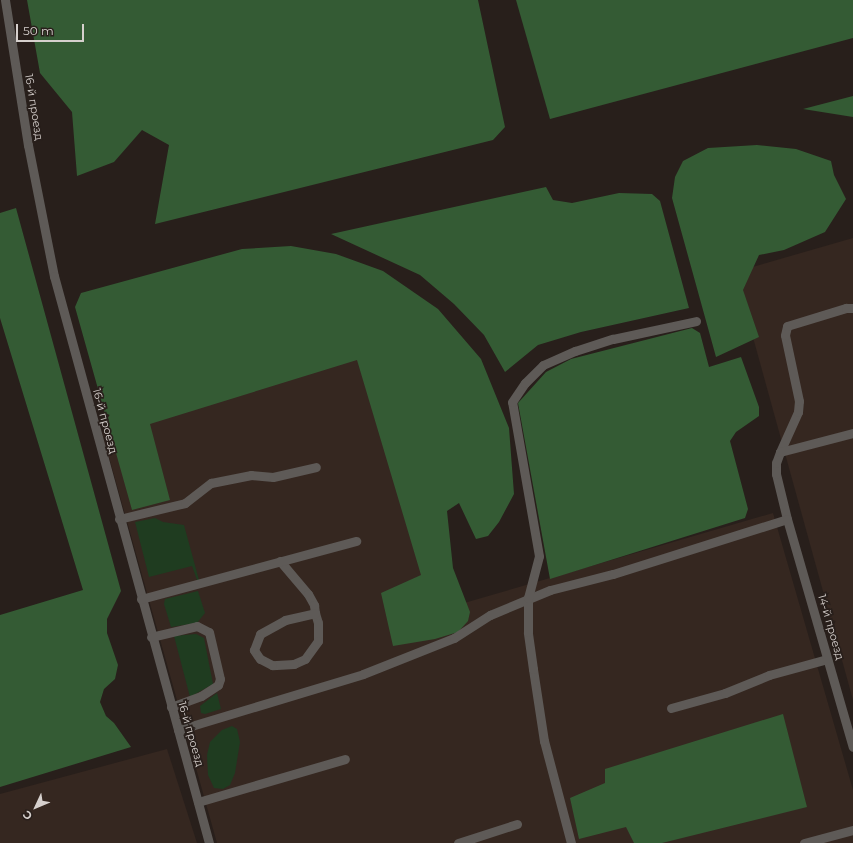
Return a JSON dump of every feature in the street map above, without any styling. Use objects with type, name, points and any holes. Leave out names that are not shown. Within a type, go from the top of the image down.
[{"type":"street","name":"16-й проезд","points":[[5,0],[46,244],[151,637],[209,843]]},
{"type":"street","points":[[780,452],[798,412],[799,401],[785,334],[787,326],[846,308],[853,308]]},
{"type":"street","points":[[571,843],[544,741],[532,669],[528,632],[528,598],[539,556],[512,402],[525,383],[543,366],[575,351],[613,339],[696,321]]},
{"type":"street","points":[[780,452],[853,433]]},
{"type":"street","name":"14-й проезд","points":[[780,452],[776,463],[776,474],[787,519],[853,747]]},
{"type":"street","points":[[119,519],[184,504],[211,483],[251,475],[274,477],[316,467]]},
{"type":"street","points":[[178,730],[363,674],[454,638],[490,615],[550,590],[614,574],[787,519]]},
{"type":"street","points":[[141,599],[356,541]]},
{"type":"street","points":[[280,561],[308,594],[316,613],[318,623],[318,641],[305,659],[294,664],[272,665],[260,659],[254,650],[260,634],[286,620],[316,613]]},
{"type":"street","points":[[151,637],[197,626],[209,632],[220,679],[218,685],[201,696],[171,707]]},
{"type":"street","points":[[671,708],[725,693],[769,675],[828,659]]},
{"type":"street","points":[[843,714],[853,711]]},
{"type":"street","points":[[198,802],[345,759]]},
{"type":"street","points":[[458,843],[517,824]]},
{"type":"street","points":[[804,843],[853,830]]},
{"type":"shaded area","points":[[853,238],[853,700],[735,272]]},
{"type":"shaded area","points":[[372,347],[447,608],[773,513],[853,790],[853,843],[217,843],[102,432],[106,426]]},
{"type":"shaded area","points":[[167,749],[197,843],[0,843],[0,794]]},
{"type":"green space","points":[[27,0],[478,0],[505,127],[493,140],[155,224],[169,145],[142,130],[114,162],[77,176],[72,112],[40,73]]},
{"type":"green space","points":[[516,0],[853,0],[853,38],[550,119]]},
{"type":"green space","points":[[853,96],[853,117],[803,109]]},
{"type":"green space","points":[[757,145],[796,149],[831,161],[834,175],[846,199],[825,232],[784,250],[759,255],[743,290],[759,337],[716,357],[672,198],[675,177],[683,161],[708,148]]},
{"type":"green space","points":[[546,187],[553,200],[572,203],[619,193],[652,194],[660,201],[689,308],[581,332],[538,345],[505,372],[484,335],[454,304],[420,275],[331,234]]},
{"type":"green space","points":[[16,208],[121,591],[107,619],[107,633],[118,665],[115,679],[104,689],[100,702],[106,716],[114,723],[131,747],[0,787],[0,615],[83,590],[0,318],[0,213]]},
{"type":"green space","points":[[291,246],[336,254],[383,271],[438,309],[481,359],[509,428],[514,494],[499,522],[488,536],[476,539],[459,503],[447,511],[453,568],[470,612],[468,621],[458,632],[435,639],[393,646],[381,593],[421,575],[357,360],[150,424],[170,500],[132,510],[75,307],[81,293],[242,249]]},
{"type":"green space","points":[[692,328],[700,333],[709,367],[741,357],[759,407],[759,416],[736,432],[730,441],[748,509],[745,518],[550,579],[518,403],[546,372],[571,359]]},
{"type":"green space","points":[[155,518],[163,522],[184,525],[199,580],[197,580],[192,566],[149,577],[135,522]]},
{"type":"green space","points":[[198,591],[205,613],[197,623],[171,627],[164,604],[165,599]]},
{"type":"green space","points":[[196,634],[204,638],[213,684],[190,697],[174,636]]},
{"type":"green space","points":[[217,693],[221,709],[205,714],[201,713],[200,706]]},
{"type":"green space","points":[[783,714],[807,807],[662,843],[634,843],[626,827],[579,839],[570,798],[605,783],[605,769]]},
{"type":"green space","points":[[232,726],[237,729],[240,742],[235,773],[230,785],[223,789],[214,788],[208,775],[207,755],[210,742],[222,730]]}]
